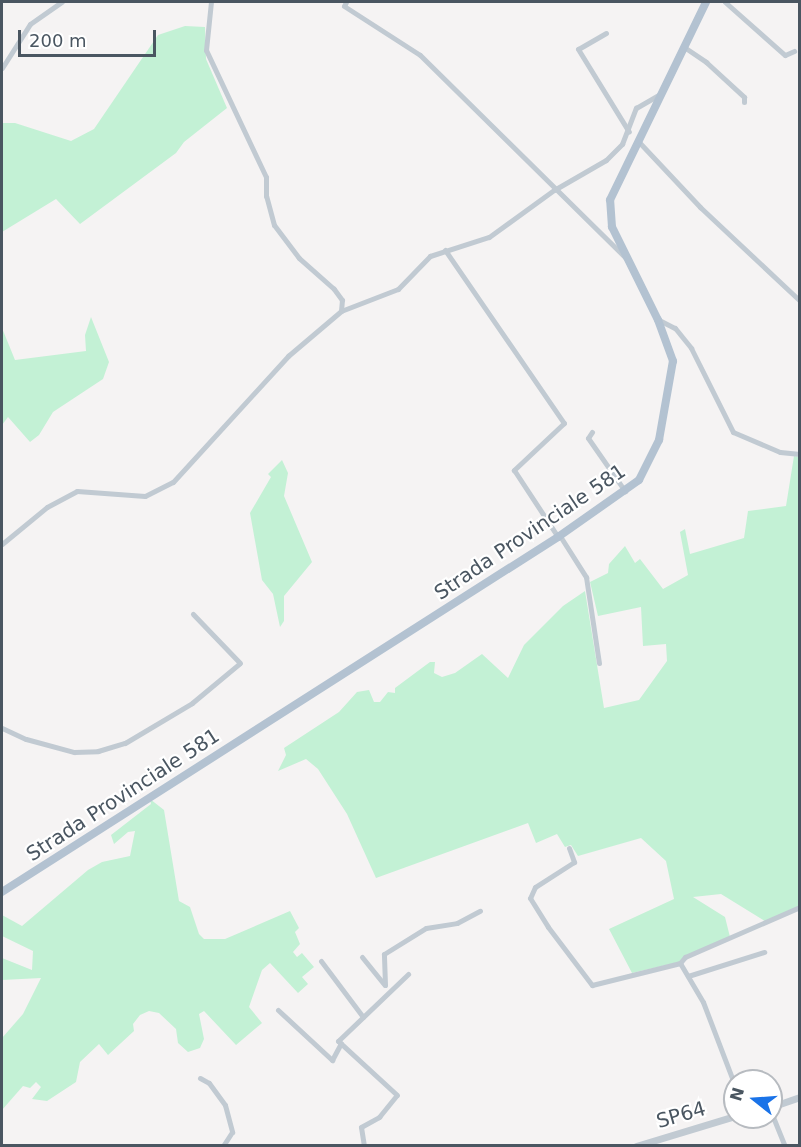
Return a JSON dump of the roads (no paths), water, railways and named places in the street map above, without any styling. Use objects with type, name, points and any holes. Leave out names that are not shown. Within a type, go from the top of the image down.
[{"type":"main road","name":"Strada Provinciale 581","points":[[2,892],[626,492],[652,460],[671,386],[673,361],[658,320],[612,228],[610,200],[706,2]]},
{"type":"street","points":[[2,68],[15,42],[30,24],[62,2]]},
{"type":"street","points":[[211,2],[206,50],[266,177],[266,196],[274,225],[299,258],[334,288],[342,300],[341,311]]},
{"type":"street","points":[[346,2],[344,6],[420,55],[554,190],[626,258]]},
{"type":"street","points":[[724,2],[785,55],[794,51]]},
{"type":"street","points":[[606,33],[578,50],[629,132]]},
{"type":"street","points":[[684,47],[706,62],[744,97],[744,102]]},
{"type":"street","points":[[2,544],[47,507],[76,491],[145,496],[173,483],[288,356],[341,311],[398,289],[427,258],[445,250],[489,237],[554,190],[613,154],[629,132],[636,108],[660,94]]},
{"type":"street","points":[[638,141],[700,207],[800,301]]},
{"type":"street","points":[[445,250],[564,423],[514,470],[586,578],[596,620],[599,663]]},
{"type":"street","points":[[658,320],[675,328],[691,348],[733,432],[780,452],[800,454]]},
{"type":"street","points":[[592,432],[588,438],[626,492]]},
{"type":"street","points":[[2,728],[26,740],[74,752],[98,751],[125,743],[192,703],[240,663],[193,614]]},
{"type":"street","points":[[569,848],[574,862],[535,887],[530,898],[588,983],[594,985],[680,963],[686,957],[800,907]]},
{"type":"street","points":[[385,985],[384,954],[426,928],[458,923],[480,911]]},
{"type":"street","points":[[688,976],[765,952]]},
{"type":"street","points":[[362,957],[390,991]]},
{"type":"street","points":[[321,961],[363,1017]]},
{"type":"street","points":[[680,963],[703,1002],[729,1069]]},
{"type":"street","points":[[364,1146],[361,1127],[379,1117],[397,1095],[338,1041],[408,974]]},
{"type":"street","points":[[278,1010],[332,1060],[341,1043]]},
{"type":"street","points":[[200,1078],[209,1083],[225,1105],[232,1132],[223,1146]]},
{"type":"street","points":[[783,1103],[800,1097]]},
{"type":"street","name":"SP64","points":[[636,1146],[723,1120]]},
{"type":"street","points":[[778,1129],[785,1146]]}]
